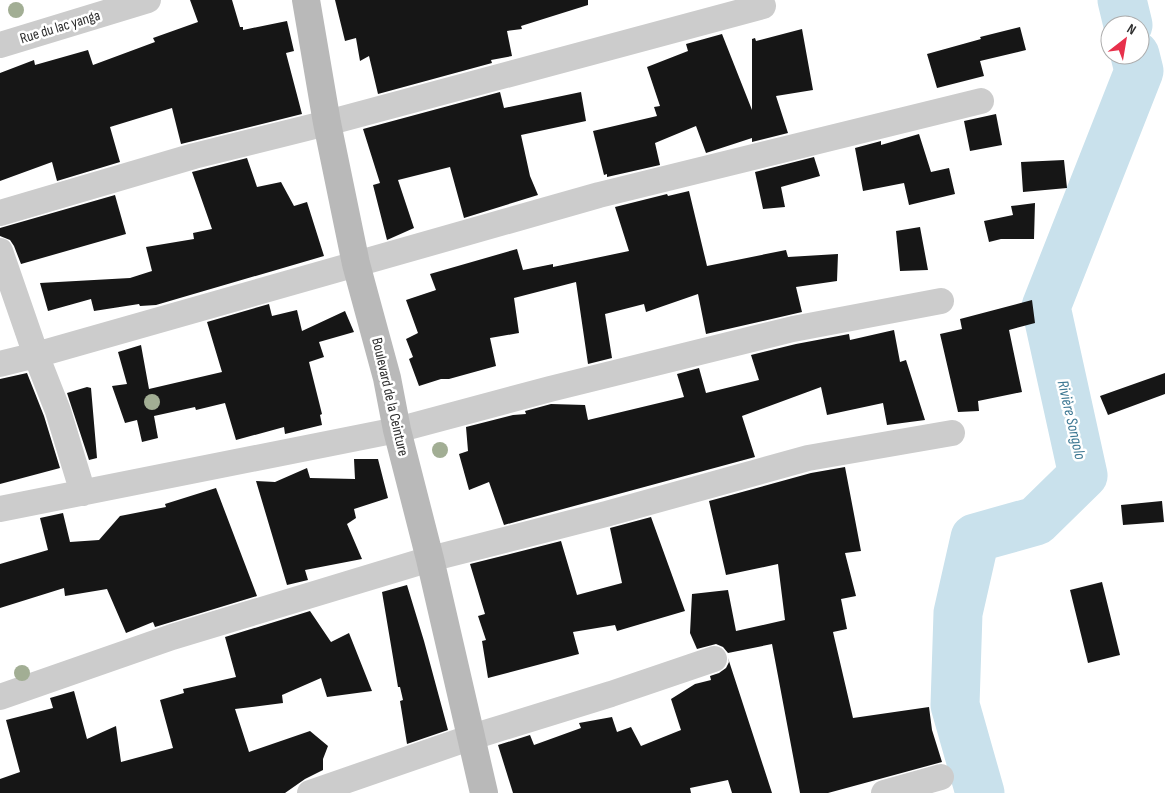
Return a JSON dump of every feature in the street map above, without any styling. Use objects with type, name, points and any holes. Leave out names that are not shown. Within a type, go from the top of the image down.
[{"type":"street","name":"Rue du lac yanga","points":[[0,45],[148,0]]},
{"type":"street","name":"Boulevard de la Ceinture","points":[[306,0],[356,264],[388,378],[397,430],[430,559],[484,793]]},
{"type":"street","points":[[0,213],[194,156],[328,123],[764,6]]},
{"type":"street","points":[[0,364],[600,195],[981,101]]},
{"type":"street","points":[[0,251],[36,355],[58,411],[83,493]]},
{"type":"street","points":[[0,509],[397,430],[793,329],[941,301]]},
{"type":"street","points":[[0,697],[172,637],[430,559],[606,514],[808,458],[952,433]]},
{"type":"street","points":[[310,793],[472,737],[611,694],[714,659]]},
{"type":"street","points":[[884,793],[941,777]]},
{"type":"building","points":[[190,0],[232,0],[240,27],[243,27],[243,30],[287,21],[294,51],[286,53],[302,114],[181,144],[172,108],[110,127],[120,162],[57,181],[52,162],[0,181],[0,73],[34,60],[35,65],[88,50],[93,65],[155,42],[153,38],[198,22]]},
{"type":"building","points":[[335,0],[588,0],[588,5],[521,26],[522,29],[507,31],[512,56],[491,60],[492,63],[378,94],[369,56],[360,61],[356,38],[345,41]]},
{"type":"building","points":[[1020,27],[1026,50],[980,61],[984,76],[937,88],[927,54],[981,39],[980,37]]},
{"type":"building","points":[[802,29],[813,90],[776,96],[788,133],[752,142],[752,138],[706,153],[696,126],[655,143],[660,165],[607,177],[607,174],[604,175],[593,131],[657,116],[654,107],[660,106],[647,67],[688,51],[686,44],[722,34],[752,110],[752,39],[755,38],[756,41]]},
{"type":"building","points":[[500,92],[504,108],[581,92],[586,121],[521,135],[530,176],[538,195],[464,218],[450,167],[398,180],[414,228],[387,240],[373,185],[380,183],[363,129]]},
{"type":"building","points":[[996,114],[1002,145],[970,151],[964,121]]},
{"type":"building","points":[[919,134],[931,172],[949,168],[955,194],[909,205],[904,183],[863,191],[855,148],[881,141],[881,145]]},
{"type":"building","points":[[814,157],[820,176],[781,187],[785,207],[763,209],[755,172]]},
{"type":"building","points":[[247,158],[257,187],[281,182],[294,206],[307,202],[324,256],[156,305],[140,306],[139,304],[94,311],[91,299],[48,311],[40,283],[130,278],[152,271],[146,247],[194,239],[193,233],[212,229],[192,172]]},
{"type":"building","points":[[1064,160],[1067,188],[1023,192],[1021,162]]},
{"type":"building","points":[[689,191],[707,266],[786,250],[788,257],[838,254],[837,281],[796,287],[802,312],[706,334],[698,294],[646,312],[644,304],[605,314],[612,358],[588,364],[576,282],[514,298],[519,333],[490,338],[496,366],[419,386],[409,359],[413,357],[406,339],[418,333],[406,300],[436,290],[430,274],[517,249],[523,270],[553,264],[553,267],[629,251],[615,207],[667,194],[668,196]]},
{"type":"building","points":[[115,195],[126,234],[21,264],[10,240],[0,236],[0,228]]},
{"type":"building","points":[[1035,203],[1034,239],[1001,239],[989,242],[984,221],[1013,215],[1011,206]]},
{"type":"building","points":[[920,227],[928,270],[900,271],[896,231]]},
{"type":"building","points":[[1032,300],[1035,323],[1009,330],[1022,392],[978,401],[979,411],[958,412],[940,334],[962,329],[960,319]]},
{"type":"building","points":[[269,304],[272,316],[297,310],[302,331],[345,311],[354,332],[319,342],[324,357],[309,362],[322,414],[320,415],[322,425],[285,434],[284,427],[236,440],[225,403],[196,410],[195,407],[154,416],[158,438],[142,442],[137,420],[125,423],[112,386],[127,384],[118,352],[141,345],[149,389],[222,372],[207,322]]},
{"type":"building","points":[[894,330],[900,362],[906,360],[925,420],[887,425],[883,403],[827,415],[821,387],[742,416],[755,457],[504,525],[489,482],[469,490],[459,454],[468,451],[466,427],[513,415],[526,414],[525,411],[551,404],[585,405],[588,420],[684,397],[677,374],[699,368],[706,393],[759,380],[751,355],[849,334],[850,340]]},
{"type":"building","points":[[27,373],[44,416],[60,468],[0,484],[0,379]]},
{"type":"building","points":[[1165,373],[1165,394],[1108,415],[1100,396]]},
{"type":"building","points":[[87,387],[91,388],[97,458],[89,460],[67,393]]},
{"type":"building","points":[[354,459],[378,459],[388,498],[354,509],[356,518],[347,524],[362,559],[305,570],[308,580],[287,585],[256,481],[275,482],[307,468],[310,478],[355,479]]},
{"type":"building","points":[[845,467],[861,551],[845,553],[856,596],[841,599],[847,629],[833,632],[853,718],[929,707],[932,730],[942,762],[828,793],[800,793],[772,644],[728,653],[723,647],[716,644],[697,649],[690,633],[692,594],[728,590],[736,631],[785,620],[778,564],[726,575],[709,501],[811,473]]},
{"type":"building","points":[[216,488],[257,596],[155,627],[153,622],[126,633],[107,589],[65,596],[64,588],[0,608],[0,564],[48,550],[40,518],[63,513],[70,542],[99,540],[120,516],[166,507],[165,504]]},
{"type":"building","points":[[1162,501],[1164,522],[1123,525],[1121,505]]},
{"type":"building","points":[[651,517],[685,611],[617,631],[615,625],[573,632],[579,654],[488,678],[482,641],[486,640],[478,616],[485,614],[470,564],[561,541],[577,595],[622,583],[610,528]]},
{"type":"building","points":[[1102,582],[1120,655],[1088,663],[1070,590]]},
{"type":"building","points":[[407,585],[448,730],[407,744],[400,701],[403,700],[400,687],[398,687],[382,592]]},
{"type":"building","points":[[310,611],[331,642],[349,633],[372,691],[327,697],[321,678],[282,695],[283,703],[235,709],[249,752],[310,731],[328,746],[323,759],[323,770],[305,779],[285,793],[0,793],[0,779],[20,772],[6,720],[53,708],[50,698],[74,691],[87,739],[116,726],[121,762],[173,748],[160,700],[184,693],[183,689],[236,677],[225,637]]},
{"type":"building","points":[[728,658],[772,793],[732,793],[728,780],[690,788],[691,793],[513,793],[498,745],[530,735],[534,745],[581,728],[579,723],[612,717],[617,732],[631,727],[641,746],[681,730],[671,699],[695,684],[711,680],[710,676],[726,668],[729,662]]},
{"type":"waterway","name":"Rivière Songolo","points":[[1122,0],[1126,15]]},
{"type":"waterway","name":"Rivière Songolo","points":[[980,793],[955,705],[958,613],[975,538],[1036,521],[1083,475],[1046,307],[1139,71],[1138,65]]}]
